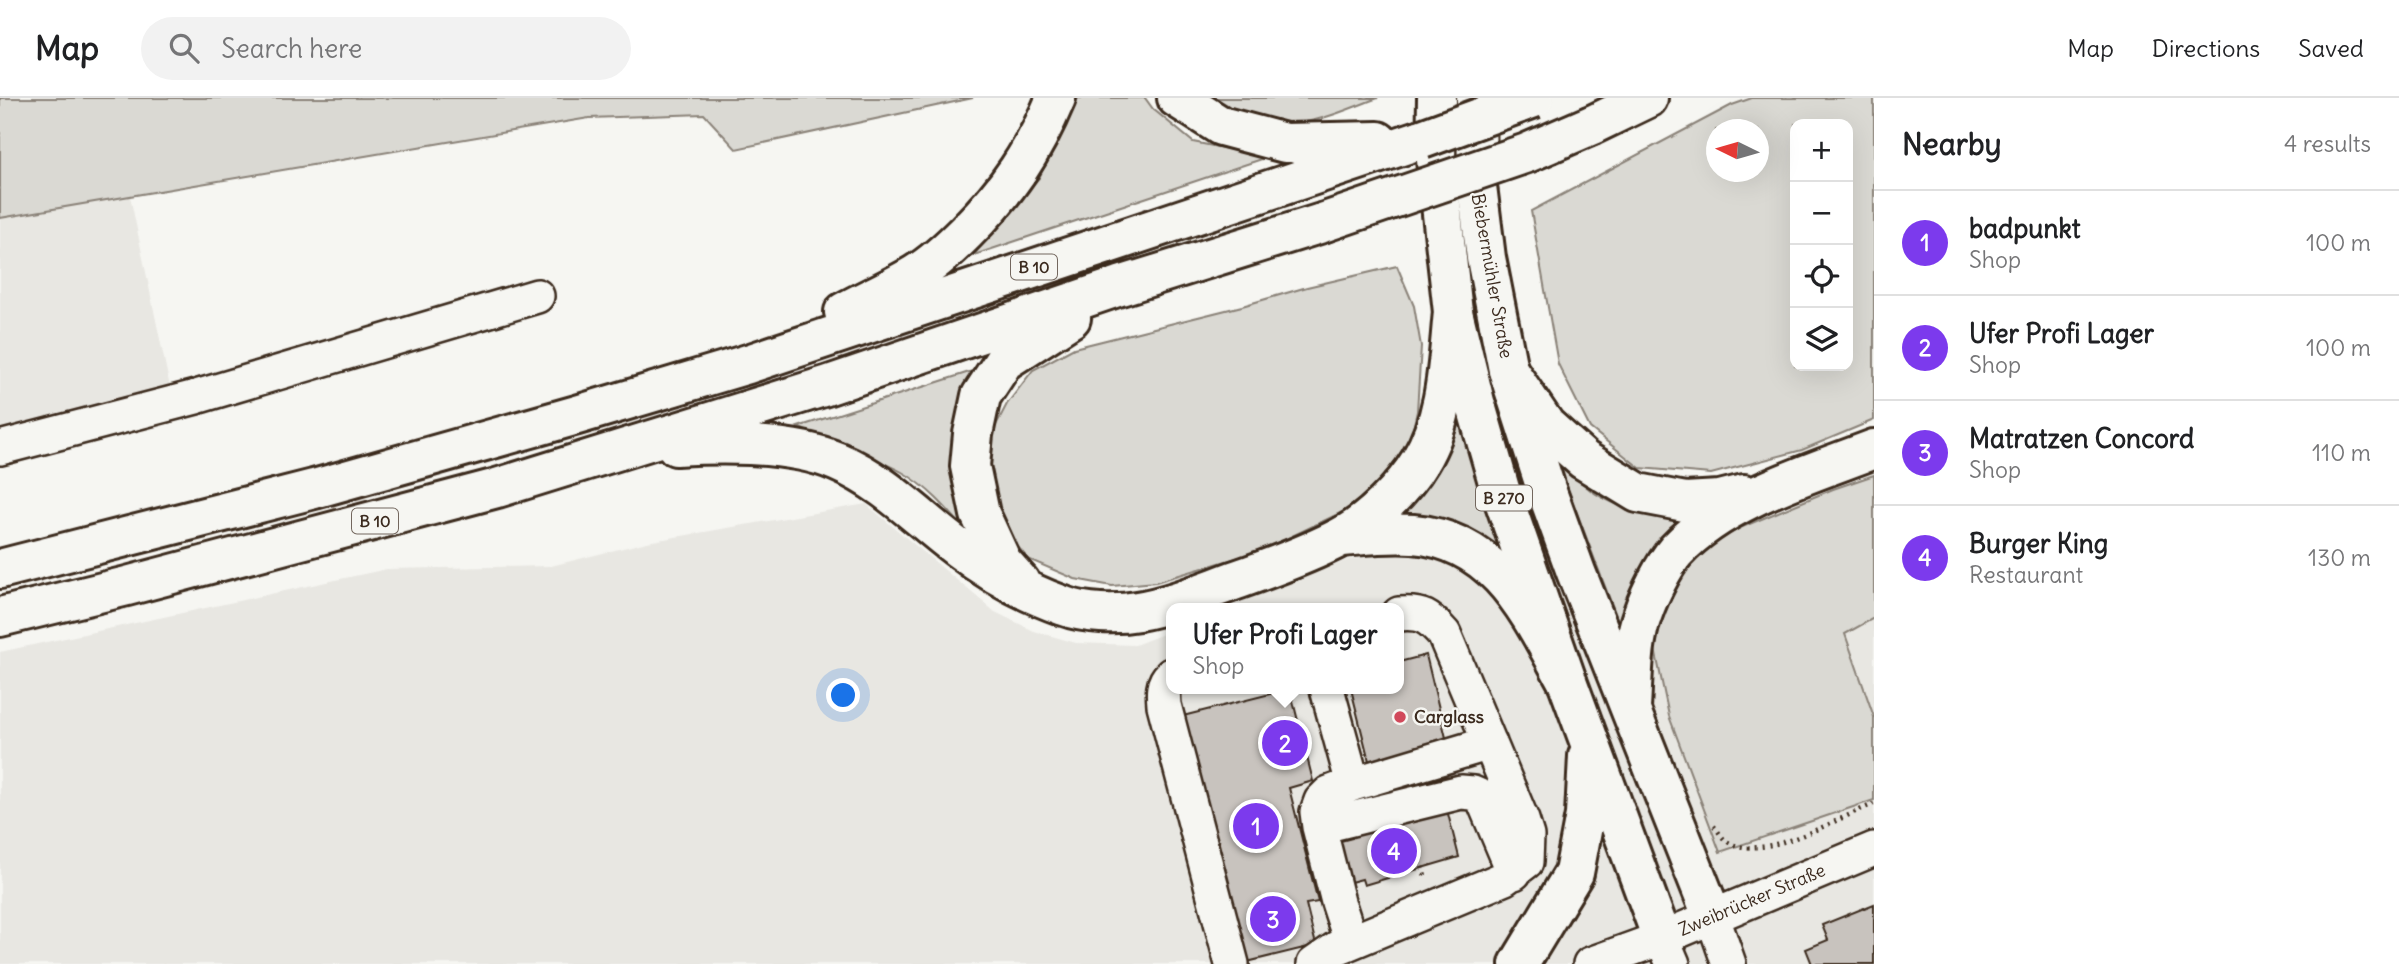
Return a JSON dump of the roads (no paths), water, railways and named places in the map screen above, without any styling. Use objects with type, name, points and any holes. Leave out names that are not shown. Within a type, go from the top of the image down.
[{"type":"main road","points":[[748,364],[918,273],[952,246],[1015,178],[1042,132],[1056,98]]},
{"type":"main road","points":[[1177,98],[1221,126],[1285,144],[1321,159]]},
{"type":"main road","name":"B 270","points":[[1437,98],[1436,160],[1452,312],[1475,402],[1500,489],[1567,681],[1668,951]]},
{"type":"main road","name":"Biebermühler Straße","points":[[1476,98],[1478,198],[1486,258],[1508,370]]},
{"type":"main road","name":"B 10","points":[[0,569],[314,489],[748,364],[1321,159],[1422,139],[1534,98]]},
{"type":"main road","name":"B 10","points":[[0,617],[497,488],[826,386],[1120,286],[1322,223],[1527,153],[1648,98]]},
{"type":"main road","points":[[1026,589],[1002,562],[980,514],[970,466],[973,433],[981,396],[1004,361],[1120,286]]},
{"type":"main road","points":[[1172,603],[1266,569],[1343,537],[1384,505],[1421,459],[1433,432],[1442,401],[1452,312]]},
{"type":"main road","points":[[1508,370],[1546,426],[1584,460],[1638,493],[1685,502],[1720,500],[1780,485]]},
{"type":"main road","name":"B 270","points":[[1508,370],[1547,492],[1713,918]]},
{"type":"main road","points":[[622,450],[712,444],[776,448],[837,461],[873,480],[985,567],[1066,607],[1106,613],[1135,612],[1166,604]]},
{"type":"main road","points":[[1631,708],[1642,614],[1675,552],[1721,514],[1780,485],[1874,449]]},
{"type":"main road","points":[[1343,537],[1414,534],[1446,540],[1470,552],[1500,573],[1532,619],[1567,681]]},
{"type":"main road","points":[[1518,964],[1574,873],[1585,815],[1588,740]]},
{"type":"street","points":[[0,448],[196,397],[537,296]]},
{"type":"street","points":[[1314,964],[1337,947],[1514,873],[1526,862],[1527,836],[1444,634],[1423,616],[1404,614]]},
{"type":"street","points":[[1166,683],[1163,691],[1164,705],[1232,964]]},
{"type":"street","points":[[1328,694],[1353,784]]},
{"type":"street","points":[[1351,942],[1319,827],[1317,812],[1321,801],[1329,793],[1353,784],[1490,743]]},
{"type":"street","points":[[1319,827],[1461,792],[1473,793],[1482,797],[1514,873]]},
{"type":"street","name":"Zweibrücker Straße","points":[[1590,964],[1668,951],[1713,918],[1874,849]]},
{"type":"street","points":[[1713,918],[1729,964]]},
{"type":"place","name":"Carglass","points":[[1400,717]]},
{"type":"place","name":"Ufer Profi Lager","points":[[1285,743]]},
{"type":"place","name":"badpunkt","points":[[1256,826]]},
{"type":"place","name":"Burger King","points":[[1394,851]]},
{"type":"place","name":"Matratzen Concord","points":[[1273,919]]}]
